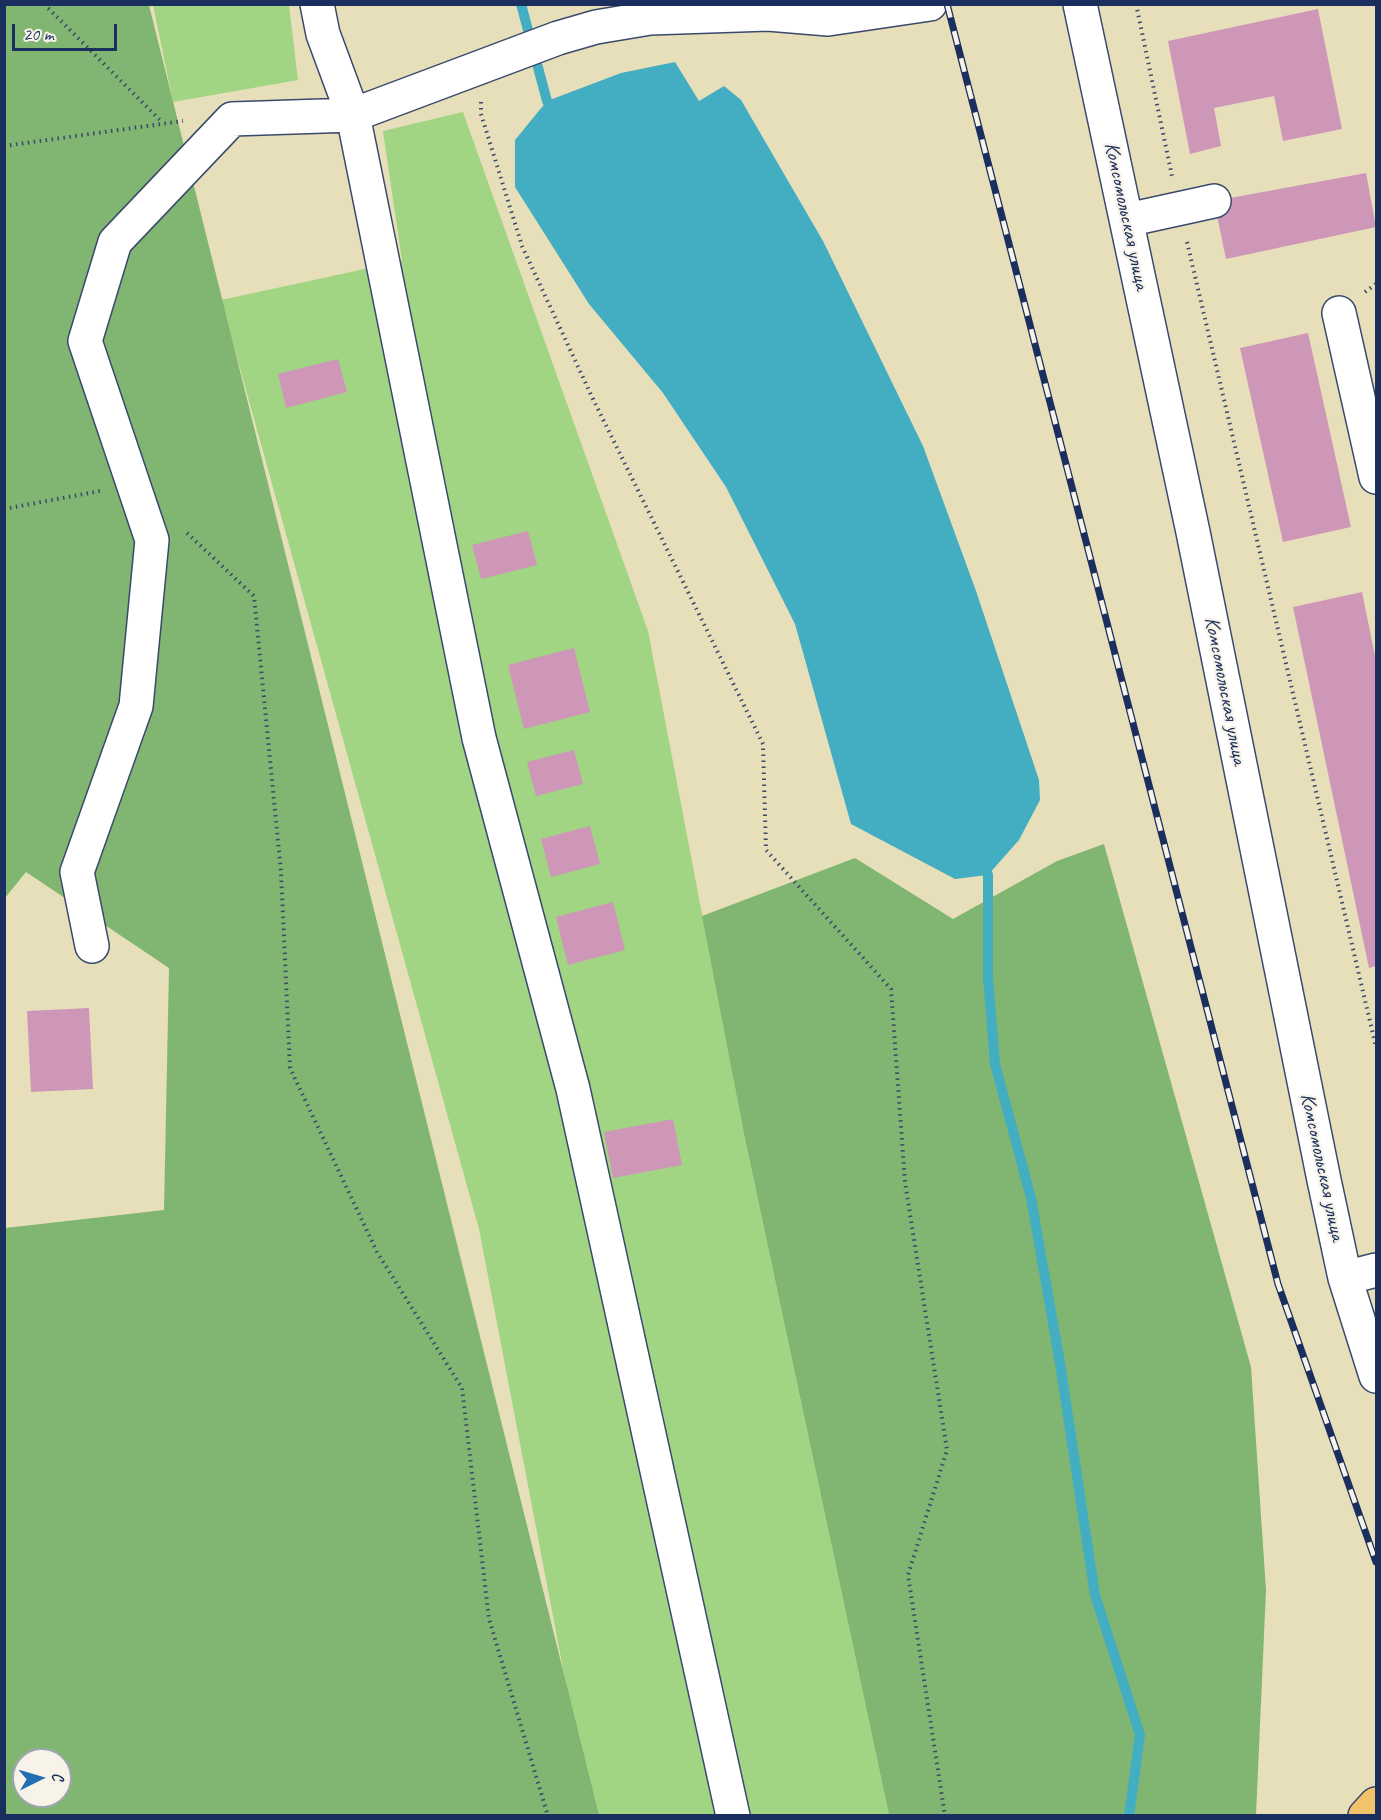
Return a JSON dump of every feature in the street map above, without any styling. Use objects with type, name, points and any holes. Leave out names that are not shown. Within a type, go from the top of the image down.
[{"type":"main road","points":[[1365,1815],[1377,1804]]},
{"type":"street","points":[[316,4],[323,34],[352,115],[479,738],[573,1089],[733,1815]]},
{"type":"street","points":[[92,946],[77,872],[136,706],[152,540],[85,341],[115,242],[232,119],[352,115],[558,38],[596,27],[650,18],[768,14],[828,19],[930,4]]},
{"type":"street","name":"Комсомольская улица","points":[[1080,4],[1127,220],[1346,1278],[1377,1376]]},
{"type":"street","points":[[1127,220],[1214,201]]},
{"type":"street","points":[[1339,313],[1377,477]]},
{"type":"street","points":[[1346,1278],[1377,1270]]},
{"type":"path","points":[[44,4],[162,122]]},
{"type":"path","points":[[1136,4],[1180,210],[1377,1047]]},
{"type":"path","points":[[480,67],[481,114],[522,246],[593,399],[763,744],[766,850],[891,989],[905,1182],[947,1450],[908,1575],[945,1815]]},
{"type":"path","points":[[4,146],[162,122],[232,119]]},
{"type":"path","points":[[4,509],[133,484]]},
{"type":"path","points":[[185,532],[254,596],[280,873],[290,1068],[377,1252],[462,1388],[489,1619],[548,1815]]},
{"type":"green space","points":[[5,5],[149,5],[599,1815],[5,1815],[5,1228],[164,1210],[169,968],[26,872],[5,898]]},
{"type":"green space","points":[[153,5],[289,5],[298,80],[173,102]]},
{"type":"green space","points":[[463,112],[648,631],[744,1134],[889,1815],[591,1815],[479,1229],[221,300],[402,261],[383,131]]},
{"type":"green space","points":[[1104,844],[1251,1367],[1266,1590],[1256,1815],[889,1815],[744,1134],[702,916],[855,858],[953,919],[1057,861]]},
{"type":"water","points":[[675,62],[699,101],[724,86],[741,100],[823,241],[923,446],[976,591],[1039,780],[1040,800],[1019,840],[988,875],[955,879],[851,824],[795,624],[726,487],[663,393],[589,304],[515,187],[515,140],[547,101],[621,73]]},
{"type":"building","points":[[1318,9],[1342,129],[1283,141],[1274,96],[1214,108],[1221,146],[1190,154],[1168,41]]},
{"type":"building","points":[[1366,173],[1376,227],[1226,259],[1214,201]]},
{"type":"building","points":[[1308,333],[1351,527],[1283,542],[1240,348]]},
{"type":"building","points":[[338,359],[347,392],[286,408],[278,374]]},
{"type":"building","points":[[528,531],[537,565],[481,579],[472,545]]},
{"type":"building","points":[[1362,592],[1376,661],[1376,966],[1369,968],[1293,607]]},
{"type":"building","points":[[574,648],[590,712],[524,729],[508,665]]},
{"type":"building","points":[[574,750],[583,784],[536,796],[527,762]]},
{"type":"building","points":[[590,826],[600,864],[551,877],[541,839]]},
{"type":"building","points":[[613,902],[625,950],[568,965],[556,917]]},
{"type":"building","points":[[89,1008],[93,1089],[31,1092],[27,1011]]},
{"type":"building","points":[[673,1119],[682,1165],[613,1178],[604,1132]]},
{"type":"waterway","points":[[521,4],[547,101],[556,112]]},
{"type":"waterway","points":[[983,863],[988,875],[988,978],[995,1064],[1031,1198],[1060,1363],[1095,1595],[1140,1735],[1129,1816]]},
{"type":"railway","points":[[947,4],[1278,1284],[1376,1562]]}]
